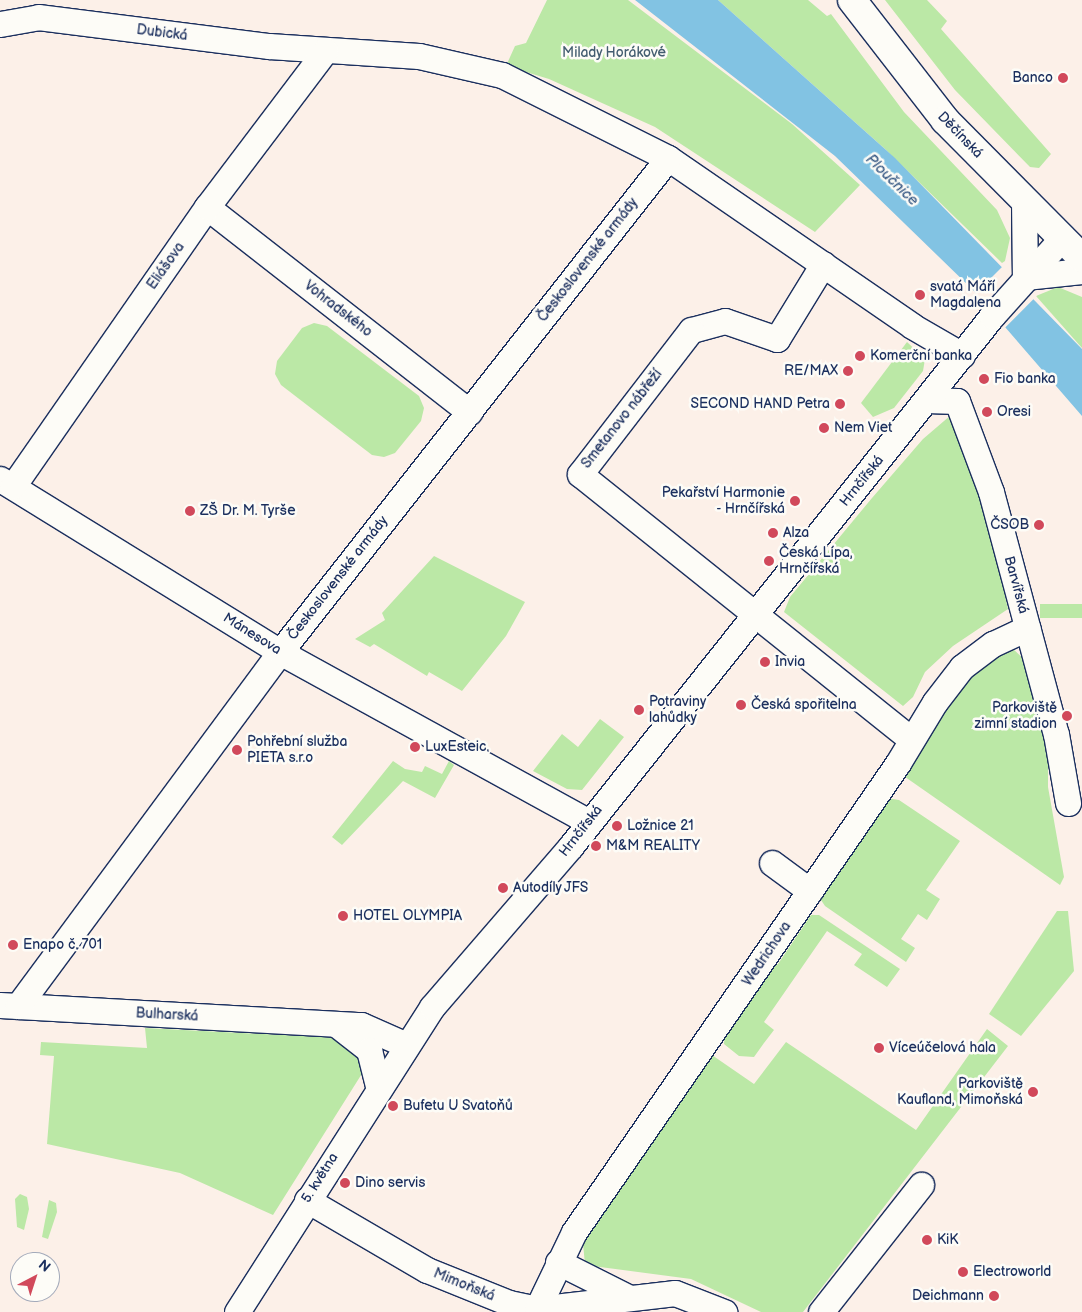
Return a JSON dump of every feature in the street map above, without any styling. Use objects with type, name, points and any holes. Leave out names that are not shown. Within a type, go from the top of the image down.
[{"type":"main road","name":"Děčínská","points":[[852,0],[916,87],[1082,258]]},
{"type":"street","name":"Dubická","points":[[0,24],[38,17],[325,51]]},
{"type":"street","points":[[325,51],[419,56],[502,74],[668,158],[823,264],[962,355]]},
{"type":"street","name":"Eliášova","points":[[6,483],[207,207],[325,51]]},
{"type":"street","name":"Československé armády","points":[[9,1005],[280,652],[668,158]]},
{"type":"street","points":[[1024,200],[1025,277],[1082,271]]},
{"type":"street","name":"Vohradského","points":[[207,207],[469,412]]},
{"type":"street","name":"Hrnčířská","points":[[410,1036],[589,822],[753,613],[992,316],[1062,238]]},
{"type":"street","name":"Smetanovo nábřeží","points":[[753,613],[580,474],[690,330],[725,322],[778,339],[823,264]]},
{"type":"street","name":"Barvířská","points":[[926,400],[957,400],[991,492],[1063,762],[1068,803]]},
{"type":"street","name":"Mánesova","points":[[6,483],[280,652],[589,822]]},
{"type":"street","points":[[753,613],[911,739]]},
{"type":"street","name":"Wedrichova","points":[[537,1309],[558,1262],[911,739],[962,667],[993,644],[1027,628]]},
{"type":"street","points":[[772,863],[810,891]]},
{"type":"street","name":"Bulharská","points":[[9,1005],[334,1024],[410,1036]]},
{"type":"street","points":[[334,1024],[369,1050],[378,1086]]},
{"type":"street","name":"5. května","points":[[238,1312],[410,1036]]},
{"type":"street","points":[[821,1312],[920,1185]]},
{"type":"street","name":"Mimoňská","points":[[307,1200],[428,1270],[537,1309],[675,1294],[724,1312]]},
{"type":"street","points":[[558,1262],[630,1298]]},
{"type":"green space","name":"Milady Horákové","points":[[547,0],[628,0],[792,124],[860,185],[815,232],[655,127],[549,79],[506,66],[515,46],[526,43]]},
{"type":"green space","points":[[718,0],[808,0],[827,16],[831,14],[904,112],[997,210],[1010,238],[1005,261],[1002,263],[885,149]]},
{"type":"green space","points":[[885,0],[927,0],[947,21],[941,29],[1051,154],[1039,168],[1030,167],[955,90]]},
{"type":"green space","points":[[1058,287],[1082,297],[1082,348],[1036,296]]},
{"type":"green space","points":[[314,323],[327,326],[419,396],[424,408],[421,421],[395,453],[384,457],[372,455],[281,385],[275,374],[277,361],[302,328]]},
{"type":"green space","points":[[907,342],[925,359],[923,371],[894,408],[873,417],[861,403]]},
{"type":"green space","points":[[951,415],[990,527],[1008,609],[953,646],[925,672],[913,697],[903,706],[784,612],[790,597],[872,498],[923,439]]},
{"type":"green space","points":[[434,556],[525,602],[506,636],[462,691],[429,672],[427,676],[374,644],[370,647],[355,639],[385,620],[382,613]]},
{"type":"green space","points":[[1040,604],[1082,604],[1082,618],[1040,618]]},
{"type":"green space","points":[[1012,648],[1027,662],[1048,758],[1048,787],[1064,877],[1060,885],[898,772],[953,695],[986,660]]},
{"type":"green space","points":[[600,719],[624,737],[582,790],[567,789],[533,771],[562,734],[578,747]]},
{"type":"green space","points":[[393,761],[405,769],[422,772],[425,766],[442,774],[449,761],[454,765],[435,798],[403,781],[342,845],[332,837]]},
{"type":"green space","points":[[887,798],[899,800],[960,841],[926,890],[940,899],[927,920],[918,914],[901,939],[915,948],[906,962],[825,906],[817,894]]},
{"type":"green space","points":[[1057,911],[1068,911],[1074,971],[1021,1036],[989,1014]]},
{"type":"green space","points":[[811,915],[819,915],[900,969],[887,987],[854,965],[862,954],[827,931],[764,1022],[774,1030],[754,1057],[739,1056],[724,1044],[725,1030],[754,997],[767,971],[778,964]]},
{"type":"green space","points":[[145,1028],[340,1038],[356,1047],[363,1072],[273,1215],[180,1173],[47,1144],[54,1056],[40,1055],[41,1042],[147,1048]]},
{"type":"green space","points":[[987,1029],[1008,1046],[803,1312],[761,1312],[691,1279],[585,1265],[583,1243],[578,1241],[709,1053],[754,1084],[786,1042],[916,1130]]},
{"type":"green space","points":[[20,1194],[27,1197],[29,1209],[24,1230],[17,1227],[15,1199]]},
{"type":"green space","points":[[49,1200],[56,1203],[57,1212],[48,1239],[42,1237]]},
{"type":"water","name":"Ploučnice","points":[[635,0],[718,0],[895,158],[1082,349],[1082,416],[973,290],[835,156]]},
{"type":"pier","points":[[1005,264],[1037,296],[1005,328],[973,296]]},
{"type":"place","name":"Banco","points":[[1063,78]]},
{"type":"place","name":"svatá Máří Magdalena","points":[[920,295]]},
{"type":"place","name":"Komerční banka","points":[[860,356]]},
{"type":"place","name":"RE/MAX","points":[[848,371]]},
{"type":"place","name":"Fio banka","points":[[984,379]]},
{"type":"place","name":"SECOND HAND Petra","points":[[840,404]]},
{"type":"place","name":"Oresi","points":[[987,412]]},
{"type":"place","name":"Nem Viet","points":[[824,428]]},
{"type":"place","name":"Pekařství Harmonie - Hrnčířská","points":[[795,501]]},
{"type":"place","name":"ZŠ Dr. M. Tyrše","points":[[190,511]]},
{"type":"place","name":"ČSOB","points":[[1039,525]]},
{"type":"place","name":"Alza","points":[[773,533]]},
{"type":"place","name":"Česká Lípa, Hrnčířská","points":[[769,561]]},
{"type":"place","name":"Invia","points":[[765,662]]},
{"type":"place","name":"Česká spořitelna","points":[[741,705]]},
{"type":"place","name":"Potraviny lahůdky","points":[[639,710]]},
{"type":"place","name":"Parkoviště zimní stadion","points":[[1067,716]]},
{"type":"place","name":"LuxEsteic.","points":[[415,747]]},
{"type":"place","name":"Pohřební služba PIETA s.r.o","points":[[237,750]]},
{"type":"place","name":"Ložnice 21","points":[[617,826]]},
{"type":"place","name":"M&M REALITY","points":[[596,846]]},
{"type":"place","name":"Autodíly JFS","points":[[503,888]]},
{"type":"place","name":"HOTEL OLYMPIA","points":[[343,916]]},
{"type":"place","name":"Enapo č. 701","points":[[13,945]]},
{"type":"place","name":"Víceúčelová hala","points":[[879,1048]]},
{"type":"place","name":"Parkoviště Kaufland, Mimoňská","points":[[1033,1092]]},
{"type":"place","name":"Bufetu U Svatoňů","points":[[393,1106]]},
{"type":"place","name":"Dino servis","points":[[345,1183]]},
{"type":"place","name":"KiK","points":[[927,1240]]},
{"type":"place","name":"Electroworld","points":[[963,1272]]},
{"type":"place","name":"Deichmann","points":[[994,1296]]}]
